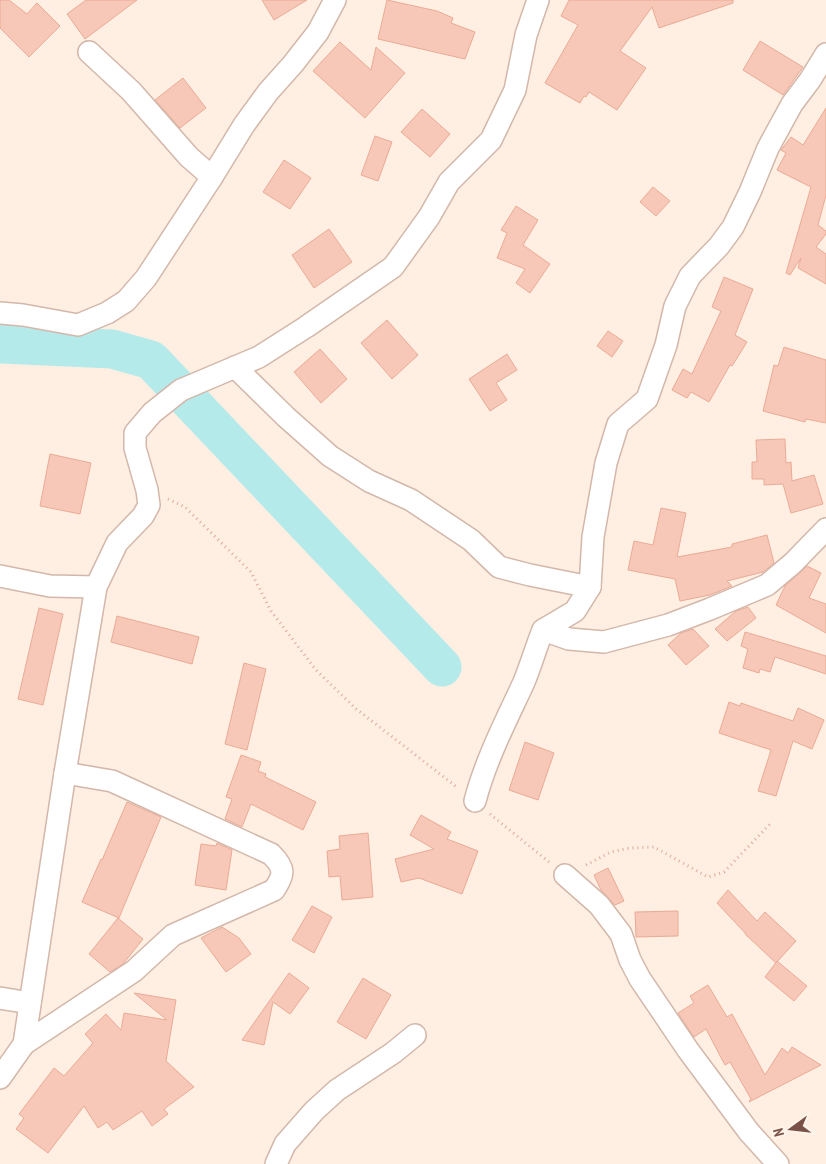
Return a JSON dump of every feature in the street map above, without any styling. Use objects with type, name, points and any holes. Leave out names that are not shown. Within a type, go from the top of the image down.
[{"type":"street","points":[[0,313],[23,315],[78,325],[107,313],[126,301],[146,278],[244,125],[268,92],[318,32],[335,0]]},
{"type":"street","points":[[24,1044],[96,587],[117,543],[143,516],[149,505],[147,490],[135,448],[135,433],[152,413],[181,390],[259,357],[306,328],[393,267],[429,217],[449,182],[491,140],[515,90],[526,35],[538,0]]},
{"type":"street","points":[[89,52],[131,91],[189,157],[212,177]]},
{"type":"street","points":[[475,801],[483,774],[500,732],[525,680],[542,630],[575,611],[590,587],[593,537],[600,493],[606,463],[618,424],[647,399],[666,345],[675,306],[690,276],[719,246],[733,226],[750,192],[768,148],[792,104],[826,54]]},
{"type":"street","points":[[235,367],[286,417],[330,456],[369,481],[410,500],[471,540],[499,567],[530,576],[590,587]]},
{"type":"street","points":[[542,630],[569,639],[604,642],[668,625],[718,606],[767,584],[793,563],[826,529]]},
{"type":"street","points":[[0,576],[50,586],[96,587]]},
{"type":"street","points":[[0,1078],[24,1044],[134,971],[173,935],[274,890],[282,878],[281,864],[271,854],[112,781],[66,773]]},
{"type":"street","points":[[565,875],[599,905],[620,934],[640,979],[688,1050],[749,1132],[778,1164]]},
{"type":"street","points":[[0,998],[30,1003]]},
{"type":"street","points":[[276,1164],[285,1144],[314,1111],[338,1090],[393,1053],[414,1035]]},
{"type":"path","points":[[147,490],[185,507],[251,572],[271,610],[316,670],[355,708],[475,801],[565,875],[611,852],[630,848],[654,847],[708,877],[724,872],[771,823]]},
{"type":"building","points":[[0,0],[9,0],[27,14],[37,3],[60,26],[29,57],[0,28]]},
{"type":"building","points":[[86,0],[137,0],[85,39],[67,14]]},
{"type":"building","points":[[262,0],[307,0],[274,20]]},
{"type":"building","points":[[387,0],[437,11],[453,18],[451,23],[475,32],[465,59],[378,39]]},
{"type":"building","points":[[569,0],[733,0],[733,3],[659,28],[652,7],[620,51],[646,68],[617,110],[589,92],[580,103],[545,83],[578,25],[561,16]]},
{"type":"building","points":[[760,41],[803,67],[783,95],[743,70]]},
{"type":"building","points":[[340,42],[371,70],[376,47],[405,73],[365,118],[313,71]]},
{"type":"building","points":[[183,78],[206,108],[180,128],[155,100]]},
{"type":"building","points":[[826,108],[826,195],[818,225],[826,231],[826,234],[816,247],[826,254],[826,284],[798,268],[801,258],[790,275],[786,273],[811,187],[777,170],[786,153],[781,150],[791,137],[803,145]]},
{"type":"building","points":[[422,109],[450,134],[430,157],[401,132]]},
{"type":"building","points":[[375,136],[392,142],[378,181],[361,175]]},
{"type":"building","points":[[284,160],[311,178],[290,209],[263,192]]},
{"type":"building","points":[[653,187],[670,201],[656,216],[640,202]]},
{"type":"building","points":[[516,206],[538,220],[523,245],[550,264],[530,293],[516,283],[525,269],[497,258],[507,233],[501,230]]},
{"type":"building","points":[[329,229],[352,262],[314,288],[292,255]]},
{"type":"building","points":[[724,277],[753,289],[735,335],[747,342],[732,366],[730,365],[709,402],[691,392],[687,398],[672,390],[683,369],[692,374],[721,311],[712,307]]},
{"type":"building","points":[[387,320],[418,355],[392,379],[361,343]]},
{"type":"building","points":[[608,331],[623,341],[612,357],[597,346]]},
{"type":"building","points":[[784,347],[826,360],[826,423],[806,419],[805,422],[763,411],[774,365],[778,366]]},
{"type":"building","points":[[320,349],[347,379],[321,403],[294,372]]},
{"type":"building","points":[[507,354],[517,370],[496,383],[507,400],[490,411],[469,379]]},
{"type":"building","points":[[785,439],[786,463],[791,462],[792,481],[814,475],[823,504],[791,513],[783,484],[764,485],[764,479],[752,479],[752,462],[757,462],[756,440]]},
{"type":"building","points":[[50,454],[91,463],[80,514],[40,506]]},
{"type":"building","points":[[661,508],[686,513],[677,557],[732,547],[732,544],[767,535],[774,563],[763,572],[727,581],[732,586],[710,595],[680,601],[675,579],[628,570],[634,541],[653,545]]},
{"type":"building","points":[[807,566],[821,573],[809,598],[826,604],[826,633],[776,605],[785,586]]},
{"type":"building","points":[[748,607],[756,618],[727,641],[715,629],[736,611]]},
{"type":"building","points":[[39,608],[63,614],[43,705],[18,699]]},
{"type":"building","points":[[117,616],[199,637],[192,664],[111,642]]},
{"type":"building","points":[[693,629],[709,646],[686,665],[668,645],[681,633]]},
{"type":"building","points":[[745,632],[826,656],[826,674],[775,657],[770,672],[760,669],[759,673],[743,668],[748,649],[741,646]]},
{"type":"building","points":[[244,663],[266,669],[247,750],[225,744]]},
{"type":"building","points":[[729,702],[740,706],[741,703],[793,721],[798,708],[824,720],[812,749],[793,741],[776,796],[758,791],[771,750],[719,733]]},
{"type":"building","points":[[525,742],[554,753],[538,800],[509,790]]},
{"type":"building","points":[[241,755],[261,762],[258,771],[266,774],[265,777],[316,802],[303,830],[251,804],[242,827],[225,819],[232,799],[226,797]]},
{"type":"building","points":[[127,802],[161,817],[119,918],[82,902]]},
{"type":"building","points":[[421,815],[451,832],[447,839],[478,851],[462,894],[419,878],[401,882],[395,859],[434,849],[410,835]]},
{"type":"building","points":[[368,833],[373,897],[342,900],[340,876],[329,877],[327,851],[340,849],[339,836]]},
{"type":"building","points":[[217,843],[232,850],[226,890],[195,885],[201,844],[216,846]]},
{"type":"building","points":[[608,868],[624,901],[615,905],[601,890],[594,875]]},
{"type":"building","points":[[728,890],[757,921],[765,912],[796,941],[776,963],[745,934],[717,903]]},
{"type":"building","points":[[312,906],[332,917],[314,953],[292,940]]},
{"type":"building","points":[[678,911],[678,936],[636,937],[635,912]]},
{"type":"building","points":[[118,918],[143,939],[123,964],[110,972],[89,954]]},
{"type":"building","points":[[222,927],[239,938],[251,954],[226,972],[201,938]]},
{"type":"building","points":[[777,961],[807,986],[794,1001],[765,977]]},
{"type":"building","points":[[289,973],[309,988],[290,1014],[273,1002],[264,1045],[242,1040]]},
{"type":"building","points":[[363,978],[391,995],[366,1039],[337,1022]]},
{"type":"building","points":[[708,985],[727,1017],[732,1014],[765,1075],[782,1048],[788,1053],[792,1047],[821,1065],[749,1102],[751,1099],[730,1062],[725,1065],[706,1029],[694,1037],[678,1013],[694,1003],[690,996]]},
{"type":"building","points":[[134,993],[176,1000],[166,1061],[194,1087],[164,1109],[168,1114],[152,1126],[142,1111],[113,1130],[107,1122],[98,1128],[84,1106],[48,1153],[16,1129],[24,1118],[19,1114],[54,1068],[64,1076],[93,1043],[85,1034],[106,1014],[121,1030],[124,1013],[167,1020]]},
{"type":"waterway","points":[[0,344],[112,349],[151,360],[442,667]]}]
